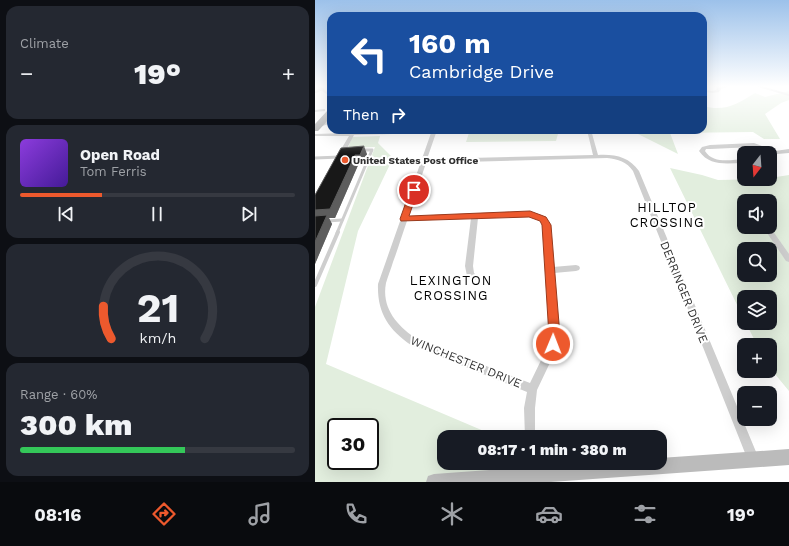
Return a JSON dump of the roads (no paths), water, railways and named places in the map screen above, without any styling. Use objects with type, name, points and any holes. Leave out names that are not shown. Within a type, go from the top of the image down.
[{"type":"highway","points":[[316,125],[327,115]]},
{"type":"main road","points":[[667,463],[789,457]]},
{"type":"main road","points":[[434,482],[523,470]]},
{"type":"street","points":[[315,135],[332,134]]},
{"type":"street","points":[[336,164],[350,134]]},
{"type":"street","name":"WINCHESTER DRIVE","points":[[433,134],[386,271],[381,292],[384,308],[392,325],[405,337],[414,342],[532,389]]},
{"type":"street","points":[[590,134],[596,156]]},
{"type":"street","points":[[737,161],[714,161],[706,157],[702,151],[704,148],[710,147],[756,146]]},
{"type":"street","points":[[777,153],[789,152]]},
{"type":"street","name":"DERRINGER DRIVE","points":[[424,161],[596,156],[620,158],[631,164],[636,170],[753,459]]},
{"type":"street","points":[[404,219],[530,214],[540,217],[545,221],[555,336],[552,348],[532,389],[529,409],[530,430]]},
{"type":"street","points":[[474,277],[470,274],[469,266],[475,216]]},
{"type":"street","points":[[771,234],[789,259]]},
{"type":"street","points":[[550,270],[576,268]]},
{"type":"lane","points":[[315,285],[371,150],[357,150]]},
{"type":"lane","points":[[343,151],[350,151]]},
{"type":"lane","points":[[315,158],[340,157]]},
{"type":"lane","points":[[322,221],[342,220]]},
{"type":"place","name":"United States Post Office","points":[[345,160]]},
{"type":"district","name":"HILLTOP CROSSING","points":[[667,214]]},
{"type":"district","name":"LEXINGTON CROSSING","points":[[451,288]]}]
